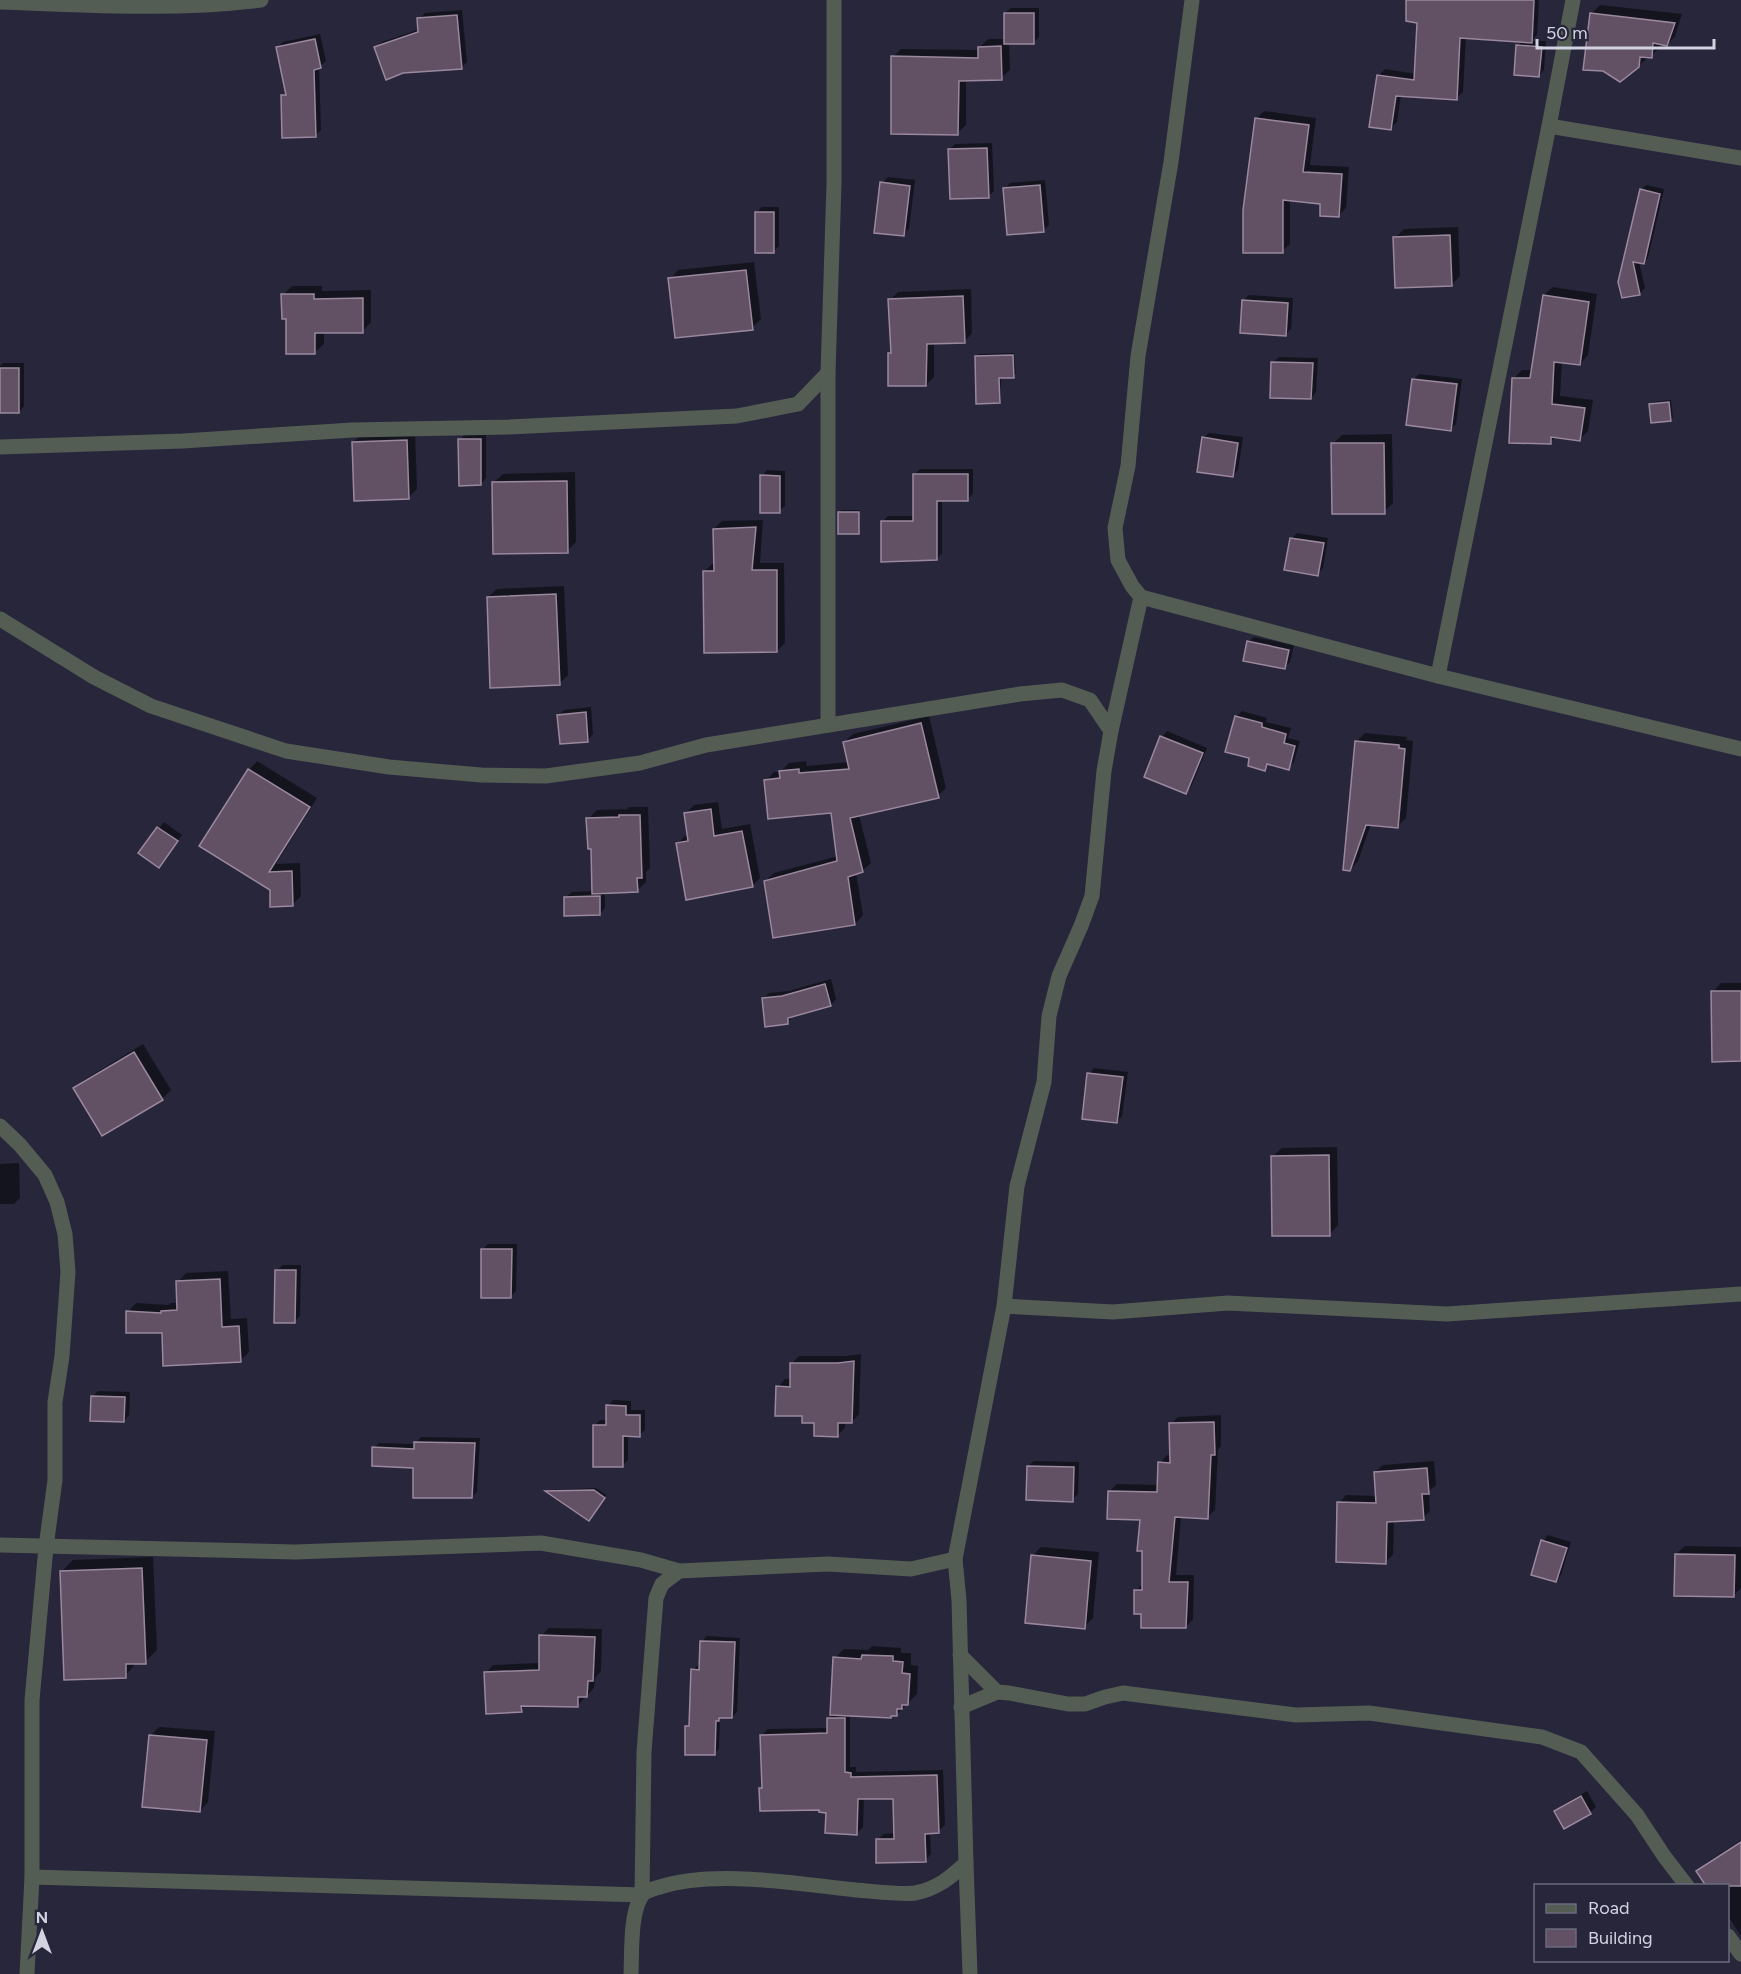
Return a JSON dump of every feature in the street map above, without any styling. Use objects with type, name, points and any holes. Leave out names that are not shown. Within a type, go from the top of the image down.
[{"type":"street","points":[[0,2],[130,7],[181,3],[226,5],[261,0]]},
{"type":"street","points":[[828,725],[828,373],[834,184],[834,0]]},
{"type":"street","points":[[1192,0],[1171,162],[1138,356],[1128,466],[1115,528],[1118,560],[1132,586],[1141,597],[1438,676],[1741,749]]},
{"type":"street","points":[[1438,676],[1550,126],[1573,0]]},
{"type":"street","points":[[1550,126],[1741,158]]},
{"type":"street","points":[[0,447],[183,441],[352,430],[509,427],[737,416],[798,404],[828,373]]},
{"type":"street","points":[[970,1974],[959,1600],[955,1559],[1004,1306],[1017,1186],[1044,1082],[1050,1016],[1059,976],[1092,896],[1104,771],[1141,597]]},
{"type":"street","points":[[0,619],[94,677],[151,706],[286,751],[389,767],[481,775],[546,776],[640,763],[706,745],[1020,694],[1062,690],[1090,700],[1111,731]]},
{"type":"street","points":[[0,1126],[20,1145],[45,1175],[57,1202],[65,1234],[68,1272],[62,1356],[55,1402],[55,1480],[46,1547],[32,1700],[32,1877],[27,1974]]},
{"type":"street","points":[[1004,1306],[1113,1312],[1227,1303],[1447,1314],[1741,1294]]},
{"type":"street","points":[[0,1545],[295,1552],[541,1543],[641,1560],[679,1571],[828,1564],[911,1569],[955,1559]]},
{"type":"street","points":[[631,1974],[635,1909],[642,1895],[644,1752],[656,1598],[662,1584],[679,1571]]},
{"type":"street","points":[[960,1655],[997,1692]]},
{"type":"street","points":[[961,1707],[997,1692],[1068,1704],[1085,1704],[1105,1696],[1123,1693],[1296,1715],[1369,1713],[1542,1737],[1581,1752],[1637,1815],[1685,1884]]},
{"type":"street","points":[[32,1877],[642,1895],[651,1889],[671,1883],[704,1879],[915,1893],[944,1883],[966,1863]]},
{"type":"street","points":[[1729,1937],[1741,1954]]},
{"type":"building","points":[[1406,0],[1534,0],[1532,43],[1460,38],[1457,100],[1396,96],[1391,130],[1369,127],[1377,75],[1414,80],[1417,23],[1406,21]]},
{"type":"building","points":[[1004,13],[1034,13],[1034,44],[1004,44]]},
{"type":"building","points":[[1590,13],[1675,23],[1667,46],[1653,43],[1652,58],[1640,57],[1639,67],[1620,82],[1603,71],[1583,70]]},
{"type":"building","points":[[457,15],[462,69],[403,73],[386,80],[374,47],[418,32],[417,18]]},
{"type":"building","points":[[315,39],[321,68],[314,70],[316,137],[282,138],[281,95],[286,95],[276,47]]},
{"type":"building","points":[[1516,45],[1542,47],[1539,77],[1514,75]]},
{"type":"building","points":[[1001,46],[1002,80],[959,81],[958,135],[891,134],[891,56],[978,58],[978,47]]},
{"type":"building","points":[[1255,118],[1309,125],[1303,172],[1342,174],[1339,217],[1320,216],[1320,204],[1283,200],[1283,253],[1243,253],[1243,210]]},
{"type":"building","points":[[987,148],[989,198],[950,199],[948,149]]},
{"type":"building","points":[[880,182],[910,186],[904,236],[874,233]]},
{"type":"building","points":[[1040,185],[1044,232],[1007,235],[1003,188]]},
{"type":"building","points":[[1640,189],[1660,194],[1644,264],[1633,262],[1640,295],[1622,298],[1618,282]]},
{"type":"building","points":[[755,212],[774,212],[774,253],[755,253]]},
{"type":"building","points":[[1450,235],[1452,286],[1395,288],[1393,237]]},
{"type":"building","points":[[746,270],[753,330],[675,338],[668,278]]},
{"type":"building","points":[[281,294],[314,294],[314,299],[363,298],[363,333],[315,333],[315,354],[286,354],[286,319],[282,319]]},
{"type":"building","points":[[1543,295],[1589,302],[1580,365],[1554,362],[1552,404],[1585,408],[1580,441],[1551,437],[1551,444],[1509,443],[1512,378],[1530,378]]},
{"type":"building","points":[[963,296],[965,343],[927,344],[926,386],[888,386],[888,353],[891,353],[888,299]]},
{"type":"building","points":[[1242,300],[1288,303],[1286,336],[1240,333]]},
{"type":"building","points":[[1013,355],[1014,378],[999,378],[1000,403],[976,404],[975,356]]},
{"type":"building","points":[[1271,362],[1313,363],[1311,399],[1270,398]]},
{"type":"building","points":[[0,368],[19,368],[19,413],[0,413]]},
{"type":"building","points":[[1412,379],[1457,384],[1451,431],[1406,425]]},
{"type":"building","points":[[1669,402],[1671,421],[1651,423],[1649,404]]},
{"type":"building","points":[[1202,437],[1238,443],[1233,477],[1197,472]]},
{"type":"building","points":[[458,439],[481,439],[481,485],[459,486]]},
{"type":"building","points":[[407,440],[409,499],[354,501],[352,442]]},
{"type":"building","points":[[1331,443],[1384,443],[1385,514],[1332,514]]},
{"type":"building","points":[[913,474],[968,474],[968,501],[937,501],[937,560],[881,562],[881,521],[913,521]]},
{"type":"building","points":[[760,475],[780,476],[780,513],[760,513]]},
{"type":"building","points":[[567,481],[568,553],[493,554],[492,482]]},
{"type":"building","points":[[838,512],[859,512],[859,534],[838,534]]},
{"type":"building","points":[[756,527],[752,570],[777,570],[777,652],[704,653],[703,571],[714,571],[713,529]]},
{"type":"building","points":[[1290,538],[1324,543],[1318,576],[1284,570]]},
{"type":"building","points":[[556,594],[560,685],[490,688],[487,597]]},
{"type":"building","points":[[1247,641],[1289,650],[1285,669],[1243,661]]},
{"type":"building","points":[[586,712],[588,742],[560,744],[557,715]]},
{"type":"building","points":[[1235,716],[1262,723],[1262,727],[1286,734],[1284,743],[1295,746],[1289,770],[1267,764],[1265,771],[1248,766],[1249,758],[1225,752]]},
{"type":"building","points":[[921,723],[939,798],[850,818],[863,872],[848,877],[855,925],[773,938],[764,881],[837,861],[831,813],[768,819],[764,780],[780,778],[779,771],[799,769],[799,773],[849,769],[843,742]]},
{"type":"building","points":[[1160,736],[1203,753],[1186,794],[1144,777]]},
{"type":"building","points":[[1355,741],[1399,745],[1399,748],[1405,749],[1398,828],[1366,825],[1350,871],[1343,870]]},
{"type":"building","points":[[248,769],[310,807],[269,872],[292,871],[293,906],[270,907],[270,890],[199,846]]},
{"type":"building","points":[[711,809],[714,836],[742,831],[753,887],[686,900],[676,843],[688,841],[684,813]]},
{"type":"building","points":[[619,815],[640,815],[642,878],[637,878],[638,892],[592,894],[591,849],[588,849],[586,818],[619,817]]},
{"type":"building","points":[[157,827],[178,841],[159,868],[138,853]]},
{"type":"building","points":[[600,896],[600,915],[564,916],[564,897]]},
{"type":"building","points":[[825,984],[831,1006],[788,1018],[788,1024],[765,1027],[762,998],[782,996]]},
{"type":"building","points":[[1711,991],[1741,991],[1741,1061],[1712,1062]]},
{"type":"building","points":[[134,1052],[163,1100],[102,1136],[73,1088]]},
{"type":"building","points":[[1087,1073],[1123,1077],[1117,1123],[1082,1119]]},
{"type":"building","points":[[1329,1155],[1330,1236],[1272,1236],[1271,1156]]},
{"type":"building","points":[[481,1249],[512,1249],[511,1298],[481,1298]]},
{"type":"building","points":[[275,1270],[296,1270],[295,1323],[274,1323]]},
{"type":"building","points":[[220,1279],[222,1327],[239,1326],[241,1362],[163,1366],[162,1333],[126,1333],[126,1311],[161,1313],[161,1311],[177,1310],[176,1281]]},
{"type":"building","points":[[854,1361],[852,1423],[838,1423],[838,1437],[814,1436],[814,1423],[802,1423],[802,1416],[775,1416],[776,1386],[790,1387],[790,1363]]},
{"type":"building","points":[[91,1396],[125,1397],[124,1422],[90,1421]]},
{"type":"building","points":[[606,1405],[626,1406],[626,1415],[640,1415],[640,1437],[623,1436],[623,1467],[593,1467],[593,1425],[606,1425]]},
{"type":"building","points":[[1214,1422],[1215,1455],[1211,1455],[1208,1519],[1175,1517],[1169,1582],[1188,1582],[1186,1628],[1141,1628],[1141,1614],[1134,1614],[1134,1590],[1142,1590],[1142,1551],[1137,1551],[1140,1520],[1107,1519],[1108,1491],[1157,1492],[1158,1462],[1170,1463],[1169,1423]]},
{"type":"building","points":[[414,1442],[475,1443],[472,1498],[413,1498],[413,1468],[372,1466],[372,1447],[414,1449]]},
{"type":"building","points":[[1027,1466],[1074,1467],[1073,1502],[1026,1500]]},
{"type":"building","points":[[1427,1468],[1429,1494],[1422,1494],[1424,1520],[1387,1522],[1386,1564],[1336,1562],[1337,1502],[1376,1503],[1374,1472]]},
{"type":"building","points":[[594,1490],[605,1498],[589,1521],[545,1491]]},
{"type":"building","points":[[1541,1540],[1567,1548],[1556,1582],[1531,1575]]},
{"type":"building","points":[[1675,1554],[1735,1555],[1734,1597],[1674,1596]]},
{"type":"building","points":[[1031,1555],[1091,1561],[1085,1629],[1025,1623]]},
{"type":"building","points":[[142,1568],[146,1664],[126,1664],[126,1678],[64,1680],[60,1571]]},
{"type":"building","points":[[539,1635],[595,1637],[593,1681],[588,1681],[587,1697],[578,1697],[578,1707],[521,1706],[522,1712],[486,1714],[484,1672],[539,1670]]},
{"type":"building","points":[[700,1641],[735,1642],[732,1718],[719,1718],[719,1721],[716,1721],[715,1755],[685,1755],[685,1726],[689,1726],[691,1669],[699,1670]]},
{"type":"building","points":[[862,1655],[893,1656],[893,1661],[903,1662],[902,1673],[910,1674],[908,1705],[902,1705],[902,1709],[897,1709],[897,1716],[891,1716],[891,1718],[830,1715],[833,1657],[861,1659]]},
{"type":"building","points":[[827,1718],[845,1718],[845,1772],[851,1773],[851,1777],[937,1775],[939,1833],[925,1834],[926,1862],[876,1863],[876,1839],[894,1839],[893,1799],[858,1799],[857,1835],[825,1833],[826,1813],[819,1812],[819,1810],[760,1811],[759,1788],[762,1788],[760,1735],[827,1733]]},
{"type":"building","points":[[149,1735],[207,1740],[200,1812],[142,1807]]},
{"type":"building","points":[[1581,1796],[1591,1814],[1564,1829],[1554,1811]]},
{"type":"building","points":[[1741,1842],[1741,1886],[1705,1884],[1696,1871]]}]
